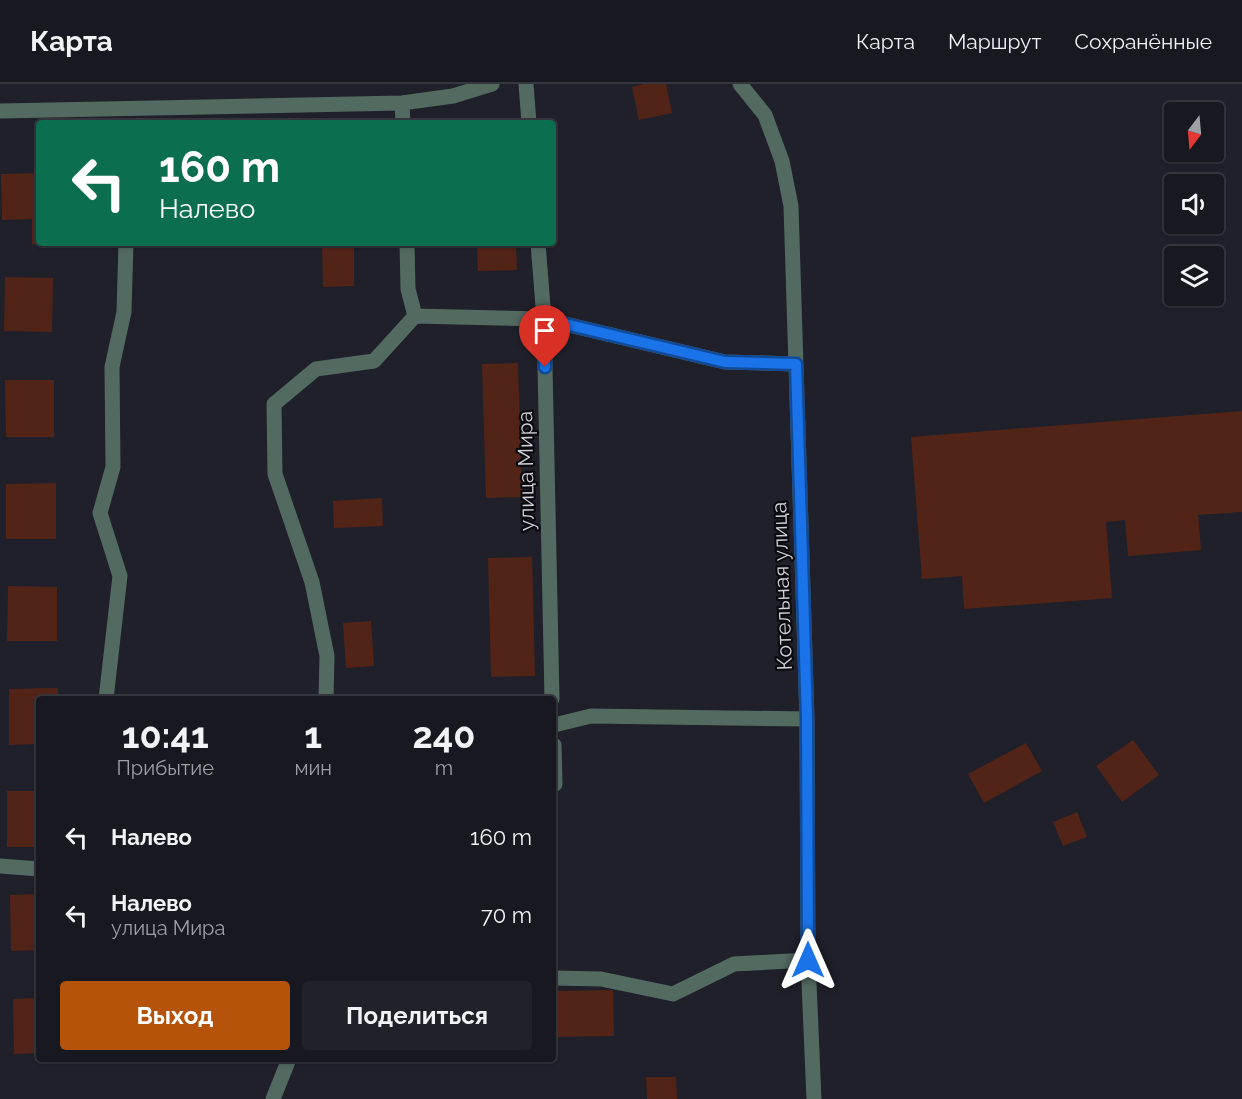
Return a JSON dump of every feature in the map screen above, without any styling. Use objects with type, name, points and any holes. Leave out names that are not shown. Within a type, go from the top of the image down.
[{"type":"street","points":[[0,111],[119,116],[402,103],[453,96],[492,84]]},
{"type":"street","points":[[526,84],[529,120]]},
{"type":"street","name":"Котельная улица","points":[[740,84],[765,115],[784,172],[791,206],[807,719],[808,960],[814,1099]]},
{"type":"street","points":[[402,103],[403,120]]},
{"type":"street","points":[[106,696],[120,576],[100,513],[113,467],[112,367],[124,312],[126,246]]},
{"type":"street","points":[[407,246],[408,289],[415,316]]},
{"type":"street","name":"улица Мира","points":[[538,246],[544,319],[552,696]]},
{"type":"street","points":[[326,696],[327,656],[312,582],[275,474],[274,405],[316,369],[374,361],[415,316],[544,319],[725,362],[796,364]]},
{"type":"street","points":[[556,725],[591,716],[807,719]]},
{"type":"street","points":[[0,866],[36,869]]},
{"type":"street","points":[[556,978],[601,980],[673,994],[734,964],[808,960]]},
{"type":"street","points":[[273,1099],[288,1062]]},
{"type":"building","points":[[644,84],[666,84],[672,113],[639,120],[632,87]]},
{"type":"building","points":[[36,173],[36,244],[32,244],[32,219],[2,220],[1,174]]},
{"type":"building","points":[[322,246],[354,246],[354,286],[323,287]]},
{"type":"building","points":[[477,246],[516,246],[517,270],[478,271]]},
{"type":"building","points":[[5,277],[53,278],[52,332],[4,331]]},
{"type":"building","points":[[518,363],[522,497],[486,498],[482,364]]},
{"type":"building","points":[[5,380],[54,380],[54,437],[6,437]]},
{"type":"building","points":[[1242,411],[1242,512],[1198,515],[1201,550],[1128,556],[1125,520],[1106,522],[1112,598],[964,609],[962,576],[922,579],[911,437]]},
{"type":"building","points":[[56,483],[56,539],[6,539],[6,484]]},
{"type":"building","points":[[382,498],[383,526],[334,528],[333,501]]},
{"type":"building","points":[[532,557],[535,676],[491,677],[488,558]]},
{"type":"building","points":[[8,586],[57,587],[57,641],[7,641]]},
{"type":"building","points":[[371,621],[374,666],[346,668],[343,623]]},
{"type":"building","points":[[58,688],[58,696],[36,696],[36,744],[9,745],[9,689]]},
{"type":"building","points":[[1133,740],[1159,775],[1122,802],[1096,766]]},
{"type":"building","points":[[1026,743],[1042,771],[984,803],[968,774]]},
{"type":"building","points":[[7,791],[36,791],[36,847],[7,847]]},
{"type":"building","points":[[1077,812],[1087,837],[1063,846],[1053,822]]},
{"type":"building","points":[[36,894],[36,950],[11,951],[10,895]]},
{"type":"building","points":[[613,990],[614,1036],[556,1037],[556,991]]},
{"type":"building","points":[[36,998],[36,1053],[14,1054],[13,999]]},
{"type":"building","points":[[646,1077],[676,1077],[677,1099],[647,1099]]},
{"type":"route","points":[[545,367],[544,319],[725,362],[796,364],[807,719],[808,960]]}]
